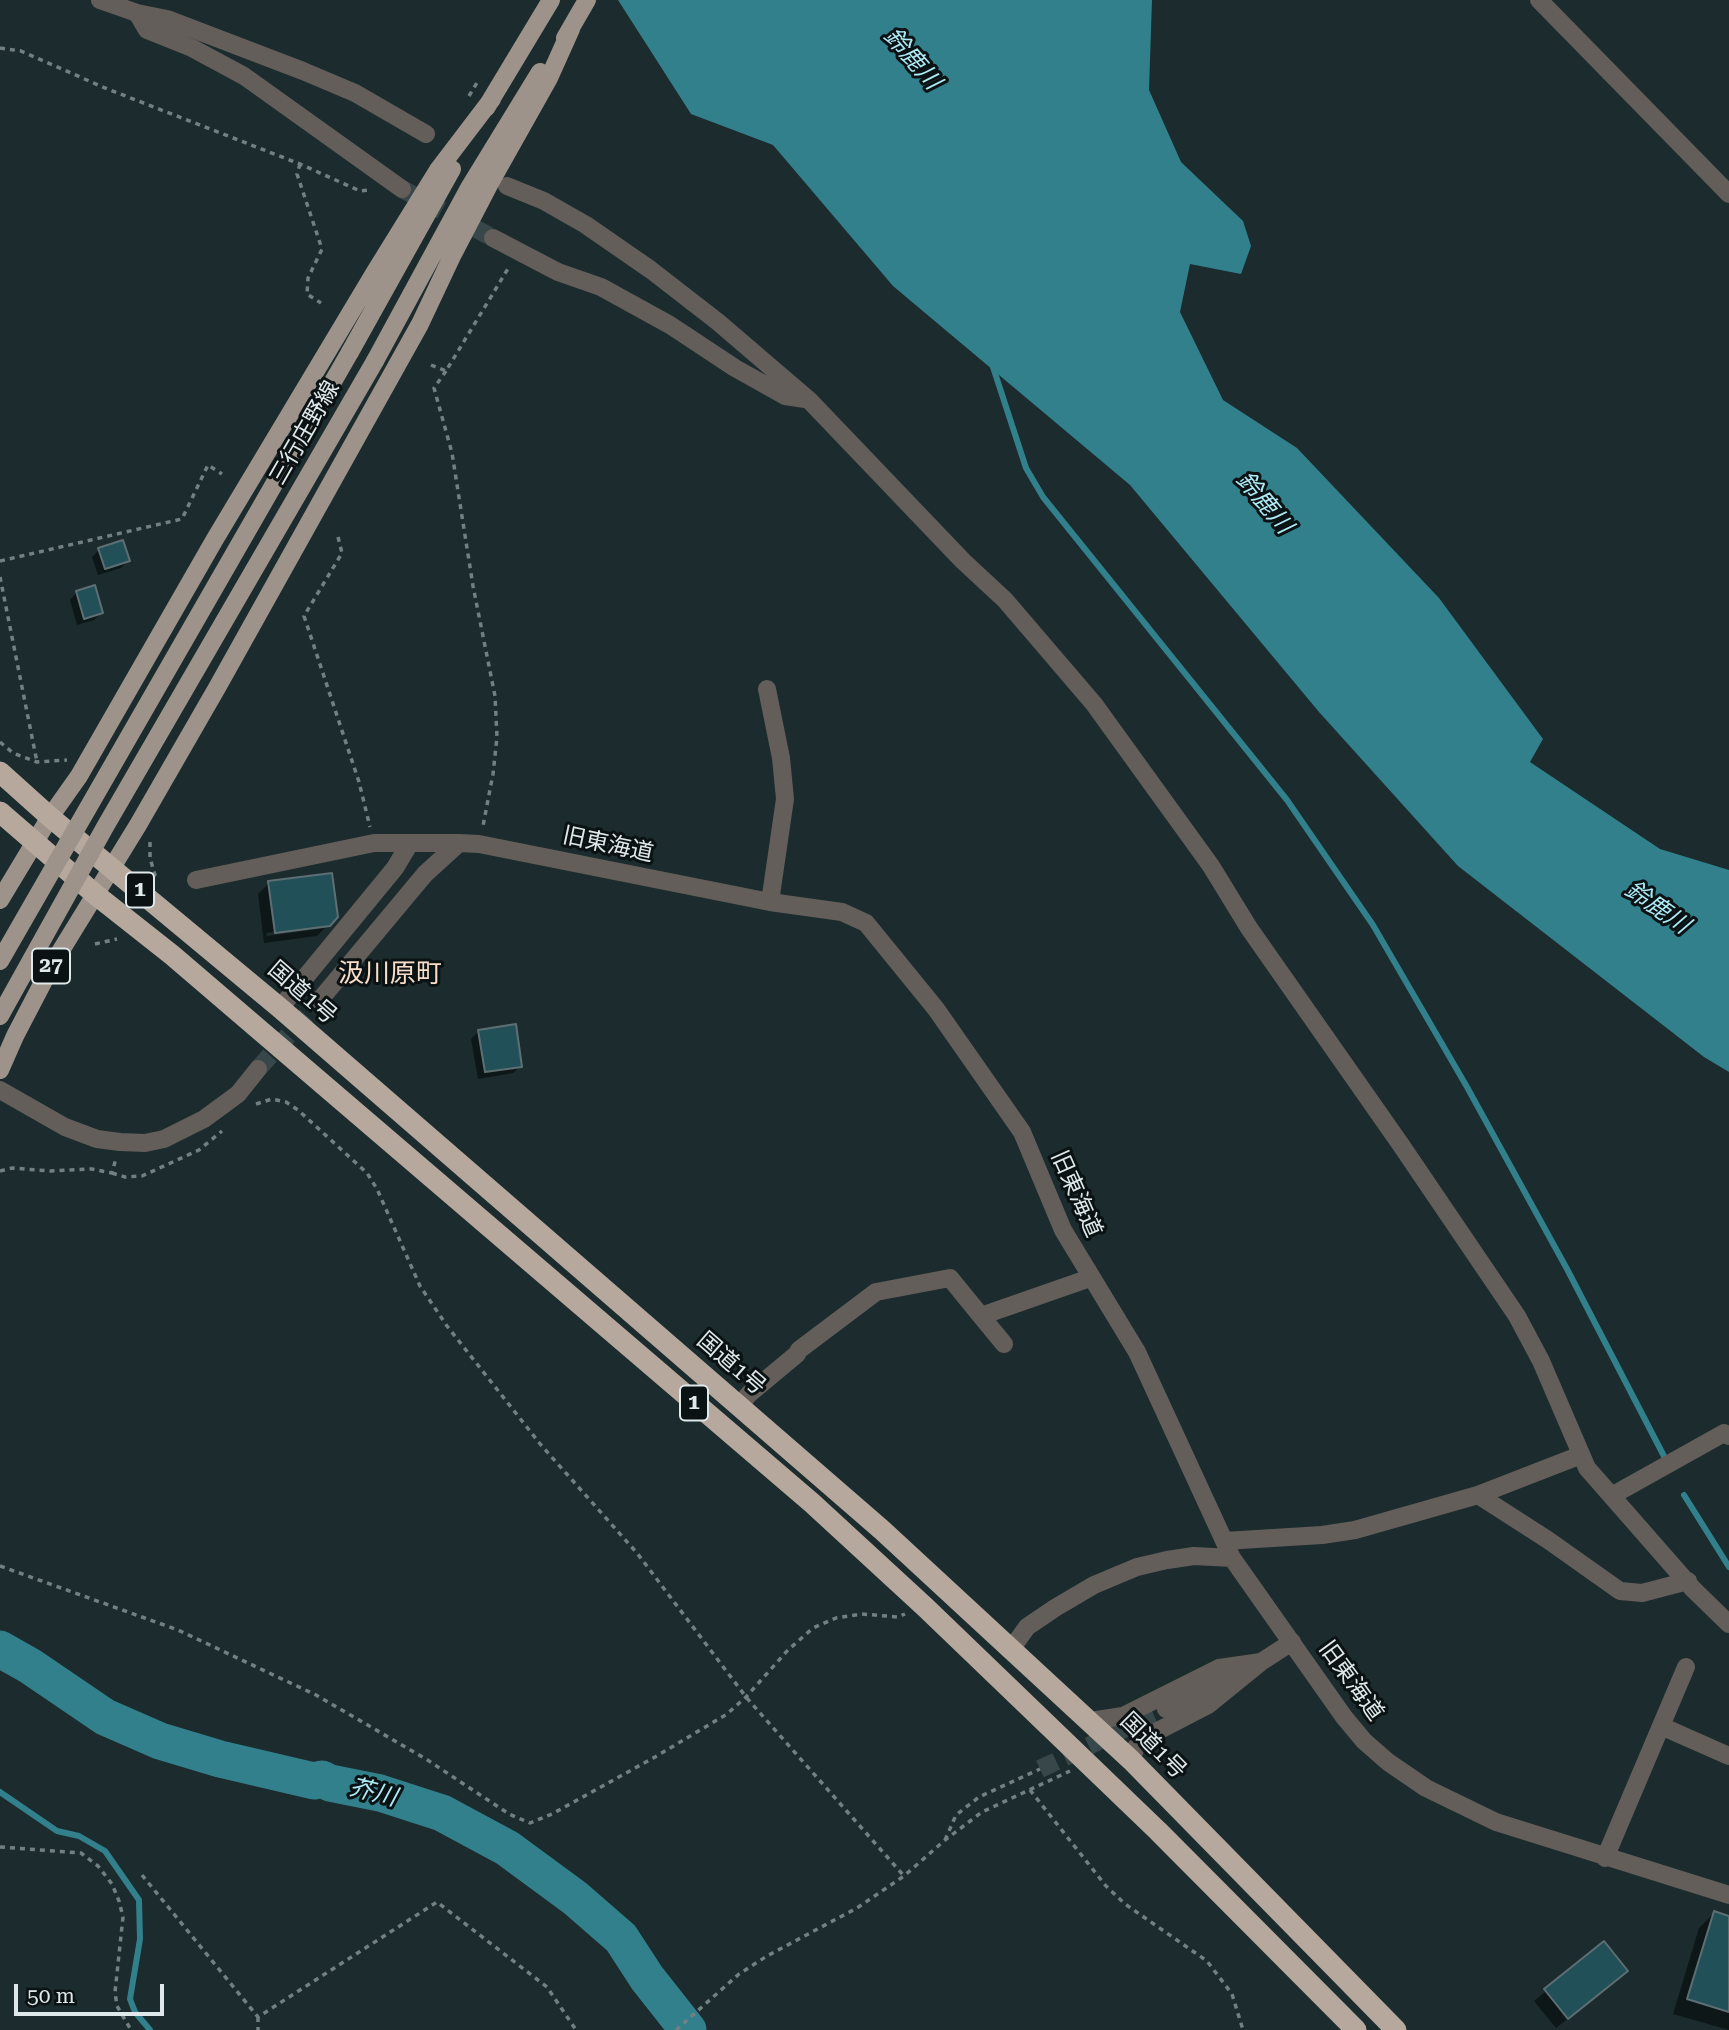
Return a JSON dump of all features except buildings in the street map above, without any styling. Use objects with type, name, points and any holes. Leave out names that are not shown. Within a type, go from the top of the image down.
[{"type":"highway","name":"国道1号","points":[[0,772],[50,817],[280,1008],[882,1530],[1131,1760],[1396,2030]]},
{"type":"highway","name":"1","points":[[0,812],[801,1494],[925,1607],[1088,1763],[1356,2030]]},
{"type":"main road","name":"三行庄野線","points":[[0,961],[551,0]]},
{"type":"main road","name":"三行庄野線","points":[[112,867],[225,675],[498,184],[587,0]]},
{"type":"main road","name":"三行庄野線","points":[[0,1016],[84,864],[375,361],[469,188],[532,84],[571,29]]},
{"type":"main road","name":"三行庄野線","points":[[0,900],[50,817],[86,765],[215,539],[374,272],[438,170],[492,99]]},
{"type":"main road","name":"27","points":[[0,1070],[52,965],[112,867]]},
{"type":"street","points":[[100,0],[137,13],[167,19],[303,71],[355,93],[426,134]]},
{"type":"street","points":[[1539,0],[1729,194]]},
{"type":"street","points":[[137,13],[147,30],[192,48],[244,76],[402,189]]},
{"type":"street","points":[[498,184],[544,201],[586,225],[651,270],[718,322],[809,400],[963,561],[1005,600],[1094,704],[1211,866],[1249,928],[1517,1316],[1541,1361],[1587,1468],[1729,1624]]},
{"type":"street","points":[[493,238],[558,272],[601,287],[670,325],[735,368],[785,396],[809,400]]},
{"type":"street","points":[[767,689],[778,740],[785,799],[770,902]]},
{"type":"street","name":"旧東海道","points":[[196,880],[374,843],[479,844],[770,902],[842,912],[866,923],[936,1009],[1021,1132],[1063,1230],[1137,1352],[1232,1559],[1364,1741],[1388,1762],[1426,1788],[1496,1822],[1729,1895]]},
{"type":"street","points":[[280,1008],[395,868],[410,843]]},
{"type":"street","points":[[319,1001],[425,874],[459,843]]},
{"type":"street","points":[[0,1090],[65,1127],[97,1139],[145,1143],[164,1139],[204,1119],[238,1094],[258,1069]]},
{"type":"street","points":[[739,1406],[799,1350],[876,1292],[950,1278],[1004,1344]]},
{"type":"street","points":[[981,1316],[1090,1278]]},
{"type":"street","points":[[1613,1495],[1724,1433],[1729,1436]]},
{"type":"street","points":[[1224,1541],[1322,1535],[1355,1530],[1478,1495],[1581,1455]]},
{"type":"street","points":[[1478,1495],[1620,1591],[1642,1593],[1688,1581]]},
{"type":"street","points":[[1012,1648],[1027,1628],[1055,1608],[1094,1585],[1137,1567],[1194,1556],[1232,1559]]},
{"type":"street","points":[[1131,1760],[1136,1746],[1150,1735],[1208,1705],[1261,1662],[1292,1642]]},
{"type":"street","points":[[1166,1709],[1261,1662]]},
{"type":"street","points":[[1090,1721],[1123,1716],[1219,1668],[1261,1662]]},
{"type":"street","points":[[1605,1858],[1686,1667]]},
{"type":"street","points":[[1661,1726],[1729,1756]]},
{"type":"path","points":[[0,48],[21,51],[104,89],[300,164],[360,191],[376,189],[386,179]]},
{"type":"path","points":[[300,164],[297,174],[322,248],[308,278],[307,294],[321,303]]},
{"type":"path","points":[[479,844],[495,762],[495,696],[473,586],[452,453],[434,388],[518,252]]},
{"type":"path","points":[[431,365],[446,372]]},
{"type":"path","points":[[0,561],[182,519],[208,465],[222,474]]},
{"type":"path","points":[[338,537],[342,553],[304,616],[359,782],[374,843]]},
{"type":"path","points":[[0,577],[37,762]]},
{"type":"path","points":[[150,835],[150,858],[155,875],[165,884]]},
{"type":"path","points":[[95,944],[117,939]]},
{"type":"path","points":[[249,1110],[259,1102],[272,1099],[286,1102],[367,1173],[430,1303],[541,1446],[637,1553],[746,1697],[904,1876]]},
{"type":"path","points":[[0,1171],[12,1168],[50,1171],[92,1169],[125,1177],[142,1176],[199,1150],[231,1124]]},
{"type":"path","points":[[112,1173],[120,1142]]},
{"type":"path","points":[[0,1566],[178,1630],[316,1695],[426,1759],[509,1814],[530,1823],[552,1814],[727,1714],[788,1650],[813,1629],[836,1618],[862,1614],[898,1617],[925,1607]]},
{"type":"path","points":[[676,2030],[739,1974],[857,1908],[904,1876],[982,1812],[1088,1763]]},
{"type":"path","points":[[945,1840],[956,1815],[979,1797],[1040,1769]]},
{"type":"path","points":[[1030,1790],[1106,1886],[1125,1904],[1207,1961],[1232,1994],[1243,2030]]},
{"type":"path","points":[[0,1847],[81,1853],[98,1866],[112,1884],[122,1917],[115,1992],[117,2006],[131,2030]]},
{"type":"path","points":[[142,1875],[258,2017],[258,2030]]},
{"type":"path","points":[[258,2017],[438,1902],[547,1987],[576,2030]]},
{"type":"water","name":"鈴鹿川","points":[[618,0],[1152,0],[1149,90],[1181,162],[1243,221],[1251,246],[1241,274],[1190,264],[1180,312],[1223,400],[1297,448],[1439,598],[1543,739],[1530,762],[1660,849],[1729,870],[1729,1072],[1704,1057],[1458,866],[1319,712],[1130,485],[893,286],[773,145],[691,114]]},
{"type":"waterway","points":[[993,367],[1026,468],[1043,497],[1287,800],[1373,925],[1467,1087],[1567,1269],[1667,1462]]},
{"type":"waterway","points":[[1684,1495],[1729,1567]]},
{"type":"waterway","name":"芥川","points":[[0,1649],[105,1717],[160,1741],[220,1759],[380,1793],[442,1813],[507,1848],[575,1898],[621,1938],[647,1978],[688,2030]]},
{"type":"waterway","points":[[0,1792],[57,1831],[79,1836],[105,1851],[139,1900],[140,1939],[130,1999],[135,2012],[150,2030]]},
{"type":"tunnel","points":[[402,189],[493,238]]},
{"type":"tunnel","points":[[258,1069],[319,1001]]},
{"type":"tunnel","points":[[1040,1769],[1166,1709]]},
{"type":"district","name":"汲川原町","points":[[390,974]]}]
